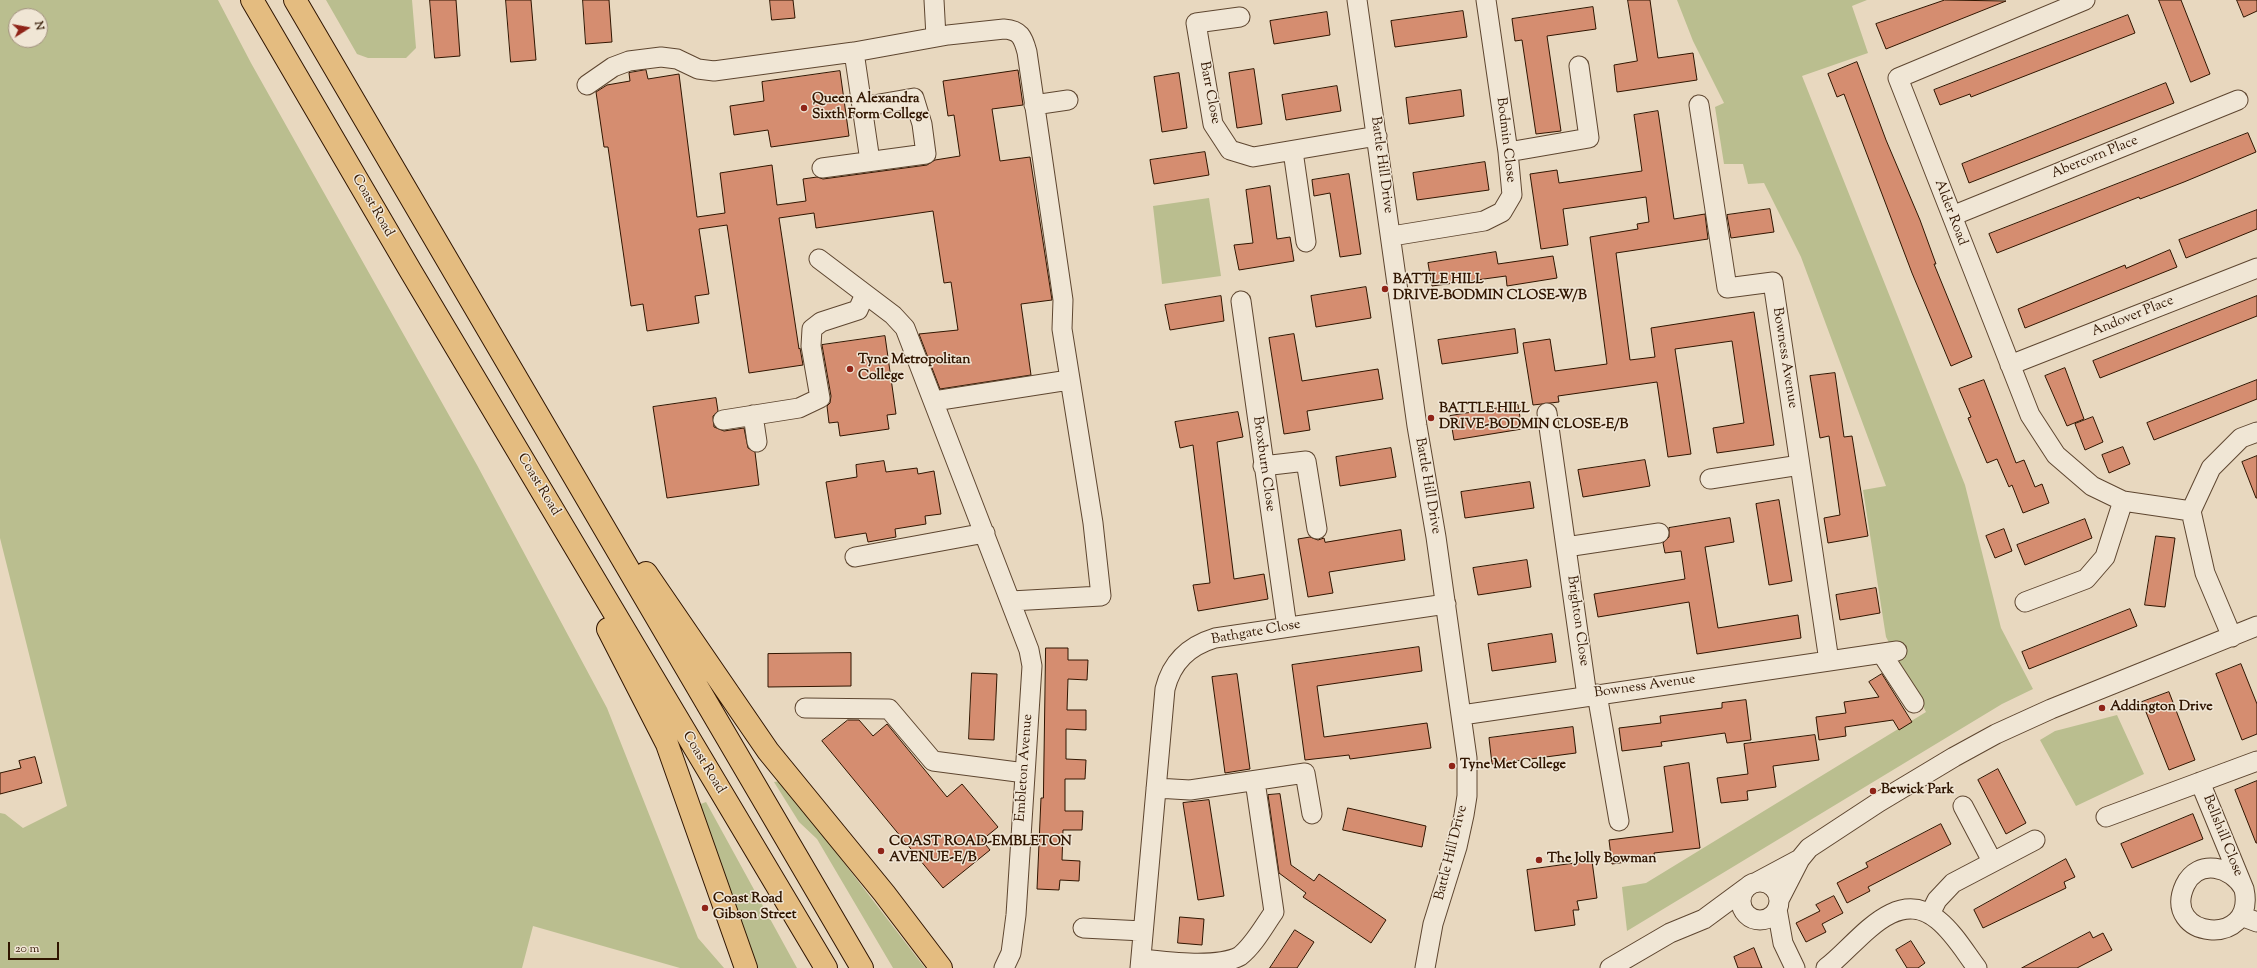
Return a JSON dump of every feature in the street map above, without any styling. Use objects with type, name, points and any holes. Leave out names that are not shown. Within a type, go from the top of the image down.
[{"type":"highway","points":[[239,0],[410,270]]},
{"type":"highway","name":"Coast Road","points":[[252,0],[410,270],[826,968]]},
{"type":"highway","points":[[295,0],[862,968]]},
{"type":"highway","points":[[540,418],[768,751],[884,893],[941,968]]},
{"type":"highway","points":[[518,451],[667,744],[746,968]]},
{"type":"street","name":"Battle Hill Drive","points":[[1357,0],[1392,236],[1417,426],[1446,604],[1467,758],[1467,796],[1457,847],[1433,924],[1425,968]]},
{"type":"street","name":"Bodmin Close","points":[[1392,236],[1484,221],[1502,212],[1512,195],[1508,152],[1486,0]]},
{"type":"street","name":"Alder Road","points":[[2085,0],[1898,78],[2030,415],[2056,455],[2092,486],[2124,501],[2190,511]]},
{"type":"street","points":[[934,9],[936,37]]},
{"type":"street","name":"Barr Close","points":[[1240,17],[1196,23],[1213,124],[1230,150],[1253,157],[1377,136]]},
{"type":"street","points":[[587,85],[613,67],[629,61],[661,57],[677,59],[698,69],[714,71],[854,52],[936,37],[1004,29],[1018,32],[1022,37],[1027,52],[1063,300],[1062,329],[1093,523],[1101,596],[1011,601]]},
{"type":"street","points":[[854,52],[870,161]]},
{"type":"street","points":[[1508,152],[1589,138],[1579,66]]},
{"type":"street","points":[[822,168],[926,154],[922,124],[914,98],[862,107]]},
{"type":"street","points":[[1034,105],[1068,100]]},
{"type":"street","name":"Abercorn Place","points":[[1952,216],[2238,100]]},
{"type":"street","name":"Bowness Avenue","points":[[1699,105],[1727,288],[1773,282],[1829,661]]},
{"type":"street","points":[[1293,151],[1306,242]]},
{"type":"street","name":"Embleton Avenue","points":[[819,259],[893,315],[905,328],[1026,638],[1032,666],[1025,774],[1013,942],[1011,953],[1004,968]]},
{"type":"street","name":"Andover Place","points":[[2010,366],[2257,268]]},
{"type":"street","points":[[724,420],[821,406],[811,346],[812,329],[821,322],[858,310],[865,294]]},
{"type":"street","name":"Broxburn Close","points":[[1241,301],[1286,627]]},
{"type":"street","points":[[934,400],[1069,380]]},
{"type":"street","name":"Brighton Close","points":[[1547,413],[1566,547],[1592,695],[1619,821]]},
{"type":"street","points":[[753,415],[757,442]]},
{"type":"street","points":[[2232,637],[2206,573],[2190,511],[2211,468],[2241,438],[2257,432]]},
{"type":"street","points":[[1263,466],[1306,461],[1317,529]]},
{"type":"street","points":[[1710,479],[1800,465]]},
{"type":"street","points":[[2025,602],[2086,579],[2105,557],[2124,501]]},
{"type":"street","points":[[855,556],[985,533]]},
{"type":"street","points":[[1566,547],[1659,533]]},
{"type":"street","name":"Bathgate Close","points":[[1255,781],[1274,912],[1242,955],[1227,963],[1210,965],[1140,964],[1164,689],[1171,670],[1177,662],[1185,653],[1205,641],[1286,627],[1446,604]]},
{"type":"street","points":[[1610,968],[1670,933],[1704,919],[1752,885],[1800,859],[1820,840],[1942,764],[1996,734],[2050,709],[2257,626]]},
{"type":"street","name":"Bowness Avenue","points":[[1462,715],[1890,652],[1914,703]]},
{"type":"street","points":[[805,708],[889,710],[933,761],[1025,774]]},
{"type":"street","name":"Bellshill Close","points":[[2106,817],[2257,761]]},
{"type":"street","points":[[1156,788],[1190,790],[1305,773],[1312,814]]},
{"type":"street","name":"Bellshill Close","points":[[2200,782],[2244,889],[2245,905],[2249,919],[2234,924],[2225,930],[2205,930],[2189,920],[2182,906],[2182,897],[2187,881],[2194,874],[2208,868],[2219,868],[2230,872],[2240,882],[2244,889]]},
{"type":"street","points":[[1962,806],[1992,861]]},
{"type":"street","points":[[1930,914],[1937,900],[1946,888],[1992,861],[2036,840]]},
{"type":"street","points":[[1704,919],[1769,918],[1778,905],[1800,859]]},
{"type":"street","points":[[1752,885],[1769,884],[1774,887],[1783,943],[1795,968]]},
{"type":"street","points":[[1752,885],[1742,900],[1746,912],[1783,943]]},
{"type":"street","points":[[1826,968],[1882,917],[1907,910],[1930,914],[1948,929],[1977,968]]},
{"type":"street","points":[[1083,928],[1143,932]]},
{"type":"green space","points":[[0,0],[218,0],[251,63],[477,465],[607,708],[698,938],[724,968],[680,968],[533,926],[522,968],[0,968],[0,813],[5,814],[23,828],[67,806],[0,538]]},
{"type":"green space","points":[[326,0],[412,0],[416,48],[406,58],[368,58],[357,54]]},
{"type":"green space","points":[[1677,0],[1867,0],[1852,6],[1868,53],[1802,76],[1965,485],[2001,628],[2033,689],[2002,704],[1627,931],[1622,887],[1646,883],[1926,712],[1886,637],[1863,490],[1886,486],[1801,257],[1764,183],[1748,184],[1743,164],[1724,164],[1715,107],[1724,103],[1693,41]]},
{"type":"green space","points":[[1209,198],[1221,276],[1162,284],[1153,206]]},
{"type":"green space","points":[[2117,715],[2144,774],[2076,806],[2040,740],[2055,731]]},
{"type":"green space","points":[[781,781],[925,968],[893,968],[817,839],[799,822],[774,782]]},
{"type":"green space","points":[[706,802],[797,968],[757,968],[698,805]]},
{"type":"building","points":[[430,0],[456,0],[460,56],[435,58]]},
{"type":"building","points":[[506,0],[531,0],[536,60],[511,62]]},
{"type":"building","points":[[583,0],[609,0],[612,42],[586,44]]},
{"type":"building","points":[[770,0],[793,0],[795,18],[772,20]]},
{"type":"building","points":[[1628,0],[1650,0],[1658,58],[1693,53],[1697,80],[1617,92],[1614,65],[1637,61]]},
{"type":"building","points":[[1945,0],[2006,1],[1886,49],[1876,24]]},
{"type":"building","points":[[2159,0],[2181,0],[2210,74],[2191,82]]},
{"type":"building","points":[[2237,0],[2257,0],[2257,11],[2244,17]]},
{"type":"building","points":[[1593,7],[1596,29],[1547,36],[1561,131],[1536,134],[1522,40],[1515,41],[1512,19]]},
{"type":"building","points":[[1463,11],[1467,37],[1395,47],[1391,21]]},
{"type":"building","points":[[1327,12],[1330,35],[1274,44],[1270,21]]},
{"type":"building","points":[[2128,15],[2135,33],[1971,97],[1970,94],[1940,105],[1934,90]]},
{"type":"building","points":[[1857,62],[1886,140],[1920,220],[1936,264],[1934,264],[1972,357],[1951,366],[1912,273],[1844,94],[1837,97],[1828,74]]},
{"type":"building","points":[[1254,69],[1262,124],[1237,128],[1229,73]]},
{"type":"building","points":[[646,70],[648,79],[679,74],[697,217],[725,213],[720,173],[772,165],[777,205],[806,201],[803,179],[817,177],[823,179],[927,165],[935,160],[960,156],[954,115],[948,116],[943,81],[1018,70],[1023,105],[992,109],[1000,161],[1030,157],[1052,300],[1021,304],[1031,375],[940,389],[919,334],[958,330],[951,282],[944,283],[933,211],[816,228],[814,213],[779,218],[799,349],[800,348],[803,365],[749,373],[727,225],[699,229],[709,294],[695,296],[699,323],[647,331],[643,304],[631,306],[608,147],[604,147],[596,92],[607,85],[630,81],[629,73]]},
{"type":"building","points":[[840,71],[849,136],[771,147],[768,130],[734,135],[730,106],[764,101],[762,82]]},
{"type":"building","points":[[1179,73],[1187,128],[1162,132],[1154,77]]},
{"type":"building","points":[[2166,83],[2174,103],[1969,183],[1962,164]]},
{"type":"building","points":[[1337,86],[1341,111],[1286,120],[1282,95]]},
{"type":"building","points":[[1461,90],[1464,116],[1409,124],[1406,98]]},
{"type":"building","points":[[1658,111],[1674,219],[1705,214],[1708,239],[1616,253],[1630,360],[1655,357],[1651,328],[1754,312],[1774,445],[1717,453],[1713,428],[1744,423],[1732,341],[1675,349],[1691,454],[1668,457],[1657,382],[1558,396],[1559,402],[1533,405],[1523,343],[1550,339],[1555,371],[1607,364],[1590,237],[1638,229],[1637,224],[1649,222],[1646,197],[1563,209],[1568,245],[1541,249],[1530,174],[1557,170],[1559,183],[1642,171],[1634,115]]},
{"type":"building","points":[[2248,133],[2256,152],[2184,182],[2140,199],[2139,197],[1997,253],[1989,234]]},
{"type":"building","points":[[1205,152],[1209,175],[1154,184],[1150,160]]},
{"type":"building","points":[[1485,162],[1489,190],[1417,200],[1413,173]]},
{"type":"building","points":[[1349,174],[1361,254],[1340,257],[1330,193],[1314,196],[1312,180]]},
{"type":"building","points":[[1270,186],[1277,239],[1290,237],[1294,261],[1239,270],[1234,245],[1253,243],[1246,190]]},
{"type":"building","points":[[1770,209],[1774,232],[1731,238],[1727,215]]},
{"type":"building","points":[[2257,210],[2257,229],[2186,258],[2179,240]]},
{"type":"building","points":[[2170,250],[2177,267],[2025,328],[2018,309],[2125,265],[2126,268]]},
{"type":"building","points":[[1496,252],[1498,264],[1553,256],[1557,278],[1507,286],[1506,276],[1432,286],[1428,263]]},
{"type":"building","points":[[1366,287],[1371,318],[1316,327],[1311,296]]},
{"type":"building","points":[[1221,296],[1224,321],[1170,330],[1165,305]]},
{"type":"building","points":[[2257,296],[2257,316],[2100,378],[2093,361]]},
{"type":"building","points":[[1515,329],[1518,353],[1442,364],[1438,340]]},
{"type":"building","points":[[1294,334],[1302,381],[1378,369],[1383,399],[1307,411],[1310,430],[1284,434],[1269,338]]},
{"type":"building","points":[[885,336],[896,414],[887,415],[889,429],[840,436],[838,422],[829,423],[827,406],[830,403],[831,396],[822,345]]},
{"type":"building","points":[[2065,368],[2084,419],[2067,426],[2045,376]]},
{"type":"building","points":[[1835,373],[1844,437],[1852,436],[1868,536],[1828,543],[1824,518],[1840,515],[1829,436],[1820,438],[1810,376]]},
{"type":"building","points":[[1984,380],[2016,463],[2024,460],[2035,487],[2042,484],[2049,503],[2023,513],[2012,485],[2009,487],[1997,459],[1987,463],[1968,418],[1971,417],[1959,389]]},
{"type":"building","points":[[2257,380],[2257,399],[2154,440],[2147,423]]},
{"type":"building","points":[[716,398],[718,411],[713,416],[714,427],[724,431],[744,428],[748,448],[755,452],[759,485],[667,498],[653,407]]},
{"type":"building","points":[[1518,405],[1522,429],[1454,440],[1450,416]]},
{"type":"building","points":[[1238,412],[1243,437],[1217,442],[1234,579],[1264,574],[1268,599],[1198,611],[1193,585],[1210,583],[1193,445],[1180,448],[1175,422]]},
{"type":"building","points":[[2093,417],[2103,442],[2085,450],[2075,424]]},
{"type":"building","points":[[2123,447],[2130,464],[2109,473],[2102,455]]},
{"type":"building","points":[[1391,448],[1396,477],[1340,486],[1336,457]]},
{"type":"building","points":[[2257,456],[2257,498],[2256,498],[2242,462]]},
{"type":"building","points":[[1645,460],[1650,486],[1583,497],[1578,470]]},
{"type":"building","points":[[884,461],[886,472],[917,468],[918,474],[934,471],[941,514],[925,516],[926,524],[895,529],[896,537],[868,542],[866,533],[835,538],[826,482],[857,477],[856,465]]},
{"type":"building","points":[[1530,482],[1534,508],[1465,518],[1461,492]]},
{"type":"building","points":[[1779,500],[1792,581],[1769,585],[1756,504]]},
{"type":"building","points":[[1730,518],[1734,542],[1705,547],[1718,628],[1798,615],[1801,638],[1697,654],[1689,602],[1598,617],[1594,594],[1685,579],[1681,551],[1665,553],[1663,543],[1669,537],[1669,528]]},
{"type":"building","points":[[2085,519],[2092,538],[2025,565],[2017,545]]},
{"type":"building","points":[[2004,529],[2012,551],[1995,558],[1986,536]]},
{"type":"building","points":[[1401,530],[1405,560],[1329,572],[1333,593],[1308,597],[1298,539],[1310,537],[1318,540],[1324,538],[1325,542]]},
{"type":"building","points":[[2156,536],[2175,538],[2165,607],[2145,605]]},
{"type":"building","points":[[1527,560],[1531,587],[1478,595],[1473,568]]},
{"type":"building","points":[[1876,588],[1880,613],[1840,620],[1836,595]]},
{"type":"building","points":[[2130,609],[2137,626],[2029,669],[2022,652]]},
{"type":"building","points":[[1552,634],[1556,662],[1492,671],[1488,644]]},
{"type":"building","points":[[1419,647],[1422,671],[1317,686],[1324,737],[1427,723],[1431,748],[1350,759],[1349,755],[1305,760],[1292,665]]},
{"type":"building","points":[[1046,648],[1068,648],[1068,660],[1088,660],[1087,680],[1068,679],[1067,710],[1086,710],[1086,730],[1066,729],[1066,759],[1086,760],[1085,779],[1065,779],[1065,811],[1083,811],[1082,830],[1063,830],[1062,860],[1080,861],[1079,881],[1060,880],[1059,890],[1037,889],[1041,798],[1043,798]]},
{"type":"building","points":[[851,653],[851,686],[768,687],[768,654]]},
{"type":"building","points":[[2241,664],[2257,704],[2257,734],[2242,740],[2216,674]]},
{"type":"building","points":[[972,673],[997,674],[994,740],[969,739]]},
{"type":"building","points":[[1237,674],[1250,769],[1225,773],[1212,677]]},
{"type":"building","points":[[1882,674],[1912,722],[1899,730],[1893,720],[1845,727],[1846,736],[1819,740],[1816,717],[1846,713],[1844,702],[1879,697],[1869,682]]},
{"type":"building","points":[[2169,692],[2195,760],[2169,770],[2142,702]]},
{"type":"building","points":[[1746,700],[1751,740],[1727,743],[1725,733],[1661,742],[1662,746],[1622,751],[1619,728],[1661,723],[1660,716],[1722,708],[1722,703]]},
{"type":"building","points":[[848,720],[859,720],[873,736],[887,724],[947,797],[962,784],[998,827],[982,840],[990,850],[943,888],[822,741]]},
{"type":"building","points":[[1573,727],[1576,753],[1492,764],[1489,738]]},
{"type":"building","points":[[1815,735],[1819,760],[1773,766],[1776,787],[1747,791],[1748,800],[1721,803],[1717,778],[1748,774],[1744,744]]},
{"type":"building","points":[[35,757],[42,783],[0,794],[0,773],[21,768],[19,761]]},
{"type":"building","points":[[1689,763],[1700,848],[1654,853],[1655,858],[1612,864],[1609,840],[1673,832],[1664,767]]},
{"type":"building","points":[[1998,769],[2026,823],[2006,834],[1978,780]]},
{"type":"building","points":[[2257,781],[2257,843],[2256,843],[2235,790]]},
{"type":"building","points":[[1280,794],[1291,865],[1314,881],[1319,874],[1386,920],[1371,943],[1303,897],[1306,893],[1279,873],[1268,795]]},
{"type":"building","points":[[1209,800],[1224,896],[1198,900],[1183,803]]},
{"type":"building","points":[[1348,808],[1426,826],[1422,847],[1343,830]]},
{"type":"building","points":[[2193,814],[2203,839],[2132,868],[2121,844]]},
{"type":"building","points":[[1941,824],[1951,844],[1868,887],[1870,891],[1847,903],[1837,883],[1868,867],[1866,863]]},
{"type":"building","points":[[2066,859],[2075,877],[2064,882],[2066,888],[1983,928],[1974,910]]},
{"type":"building","points":[[1592,861],[1597,898],[1577,901],[1579,910],[1573,910],[1575,925],[1535,931],[1527,870]]},
{"type":"building","points":[[1834,896],[1843,913],[1822,924],[1826,932],[1806,942],[1796,923],[1820,911],[1816,905]]},
{"type":"building","points":[[1180,917],[1204,919],[1202,945],[1178,943]]},
{"type":"building","points":[[1295,930],[1314,942],[1297,968],[1270,968]]},
{"type":"building","points":[[2090,932],[2093,938],[2103,933],[2112,950],[2077,968],[2022,968]]},
{"type":"building","points":[[1911,941],[1925,963],[1918,968],[1907,968],[1896,950]]},
{"type":"building","points":[[1754,948],[1762,968],[1738,968],[1734,957]]},
{"type":"place","name":"Queen Alexandra Sixth Form College","points":[[804,108]]},
{"type":"place","name":"BATTLE HILL DRIVE-BODMIN CLOSE-W/B","points":[[1385,289]]},
{"type":"place","name":"Tyne Metropolitan College","points":[[850,369]]},
{"type":"place","name":"BATTLE HILL DRIVE-BODMIN CLOSE-E/B","points":[[1431,418]]},
{"type":"place","name":"Addington Drive","points":[[2102,708]]},
{"type":"place","name":"Tyne Met College","points":[[1452,766]]},
{"type":"place","name":"Bewick Park","points":[[1873,791]]},
{"type":"place","name":"COAST ROAD-EMBLETON AVENUE-E/B","points":[[881,851]]},
{"type":"place","name":"The Jolly Bowman","points":[[1539,860]]},
{"type":"place","name":"Coast Road Gibson Street","points":[[705,908]]}]
